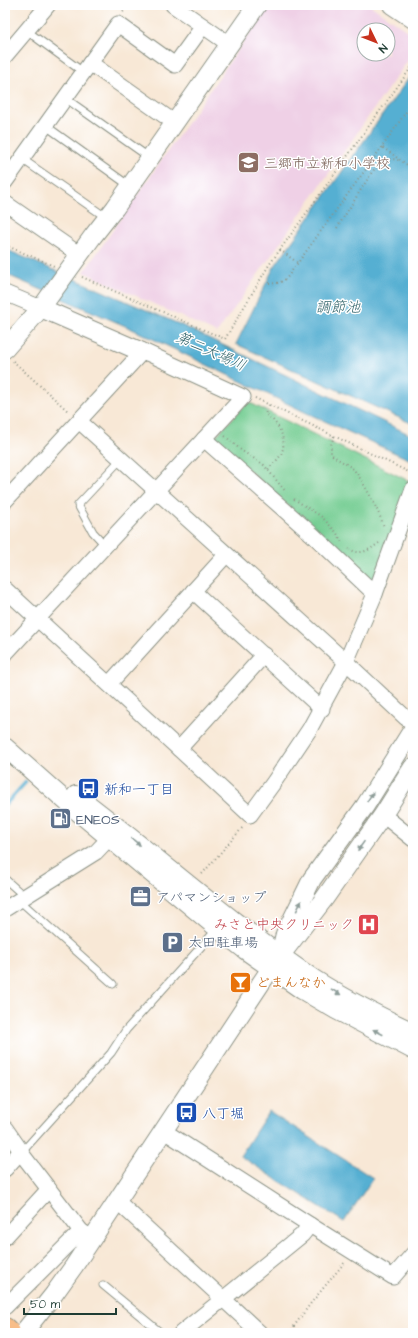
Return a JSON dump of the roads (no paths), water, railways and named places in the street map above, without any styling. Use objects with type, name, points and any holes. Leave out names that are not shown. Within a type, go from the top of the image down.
[{"type":"main road","points":[[5,1330],[9,1333]]},
{"type":"street","points":[[5,56],[48,5]]},
{"type":"street","points":[[173,5],[229,44]]},
{"type":"street","points":[[7,354],[131,187],[257,5]]},
{"type":"street","points":[[394,5],[413,20]]},
{"type":"street","points":[[5,182],[118,24],[175,64],[203,26]]},
{"type":"street","points":[[87,67],[175,123]]},
{"type":"street","points":[[5,204],[80,255]]},
{"type":"street","points":[[5,293],[43,305],[142,352],[144,351],[243,397],[5,654]]},
{"type":"street","points":[[5,501],[142,352]]},
{"type":"street","points":[[79,421],[413,723]]},
{"type":"street","points":[[204,439],[314,536],[375,594]]},
{"type":"street","points":[[5,589],[250,815],[292,757],[322,709],[346,662],[375,594],[413,489]]},
{"type":"street","points":[[109,684],[226,554]]},
{"type":"street","points":[[193,590],[322,709]]},
{"type":"street","points":[[179,749],[264,655]]},
{"type":"street","points":[[275,962],[285,934],[312,879],[365,806],[413,730]]},
{"type":"street","points":[[5,742],[114,833],[217,928],[275,962],[315,979],[345,997],[413,1032]]},
{"type":"street","points":[[5,747],[13,755],[114,833],[227,916],[275,962],[336,1010],[413,1050]]},
{"type":"street","points":[[5,1307],[86,1234],[117,1201],[275,962],[324,899],[383,815],[413,767]]},
{"type":"street","points":[[383,815],[413,838]]},
{"type":"street","points":[[5,909],[96,852],[114,833]]},
{"type":"street","points":[[5,1128],[49,1189],[86,1234]]},
{"type":"street","points":[[164,1131],[392,1277],[413,1254]]},
{"type":"street","points":[[5,1169],[21,1152]]},
{"type":"street","points":[[5,1237],[49,1189]]},
{"type":"street","points":[[117,1201],[260,1333]]},
{"type":"street","points":[[181,1333],[302,1235],[310,1225]]},
{"type":"street","points":[[22,1333],[54,1294],[86,1234]]},
{"type":"lane","points":[[27,31],[87,67]]},
{"type":"lane","points":[[65,98],[151,158]]},
{"type":"lane","points":[[46,126],[131,187]]},
{"type":"lane","points":[[22,158],[107,219]]},
{"type":"lane","points":[[106,545],[93,532],[78,505],[121,459]]},
{"type":"lane","points":[[5,879],[21,898],[112,984]]},
{"type":"lane","points":[[21,1152],[110,1053],[126,1030],[217,928]]},
{"type":"lane","points":[[104,1285],[161,1333]]},
{"type":"water","name":"調節池","points":[[413,72],[413,424],[236,344],[274,267]]},
{"type":"water","name":"第二大場川","points":[[5,249],[179,324],[413,436],[413,461],[309,414],[130,328],[5,274]]},
{"type":"water","points":[[269,1111],[373,1178],[344,1222],[240,1156]]},
{"type":"waterway","points":[[5,805],[26,782]]},
{"type":"place","name":"三郷市立新和小学校","points":[[248,163]]},
{"type":"place","name":"新和一丁目","points":[[88,789]]},
{"type":"place","name":"ENEOS","points":[[60,819]]},
{"type":"place","name":"アパマンショップ","points":[[141,897]]},
{"type":"place","name":"みさと中央クリニック","points":[[369,924]]},
{"type":"place","name":"太田駐車場","points":[[172,942]]},
{"type":"place","name":"どまんなか","points":[[240,982]]},
{"type":"place","name":"八丁堀","points":[[186,1113]]}]
